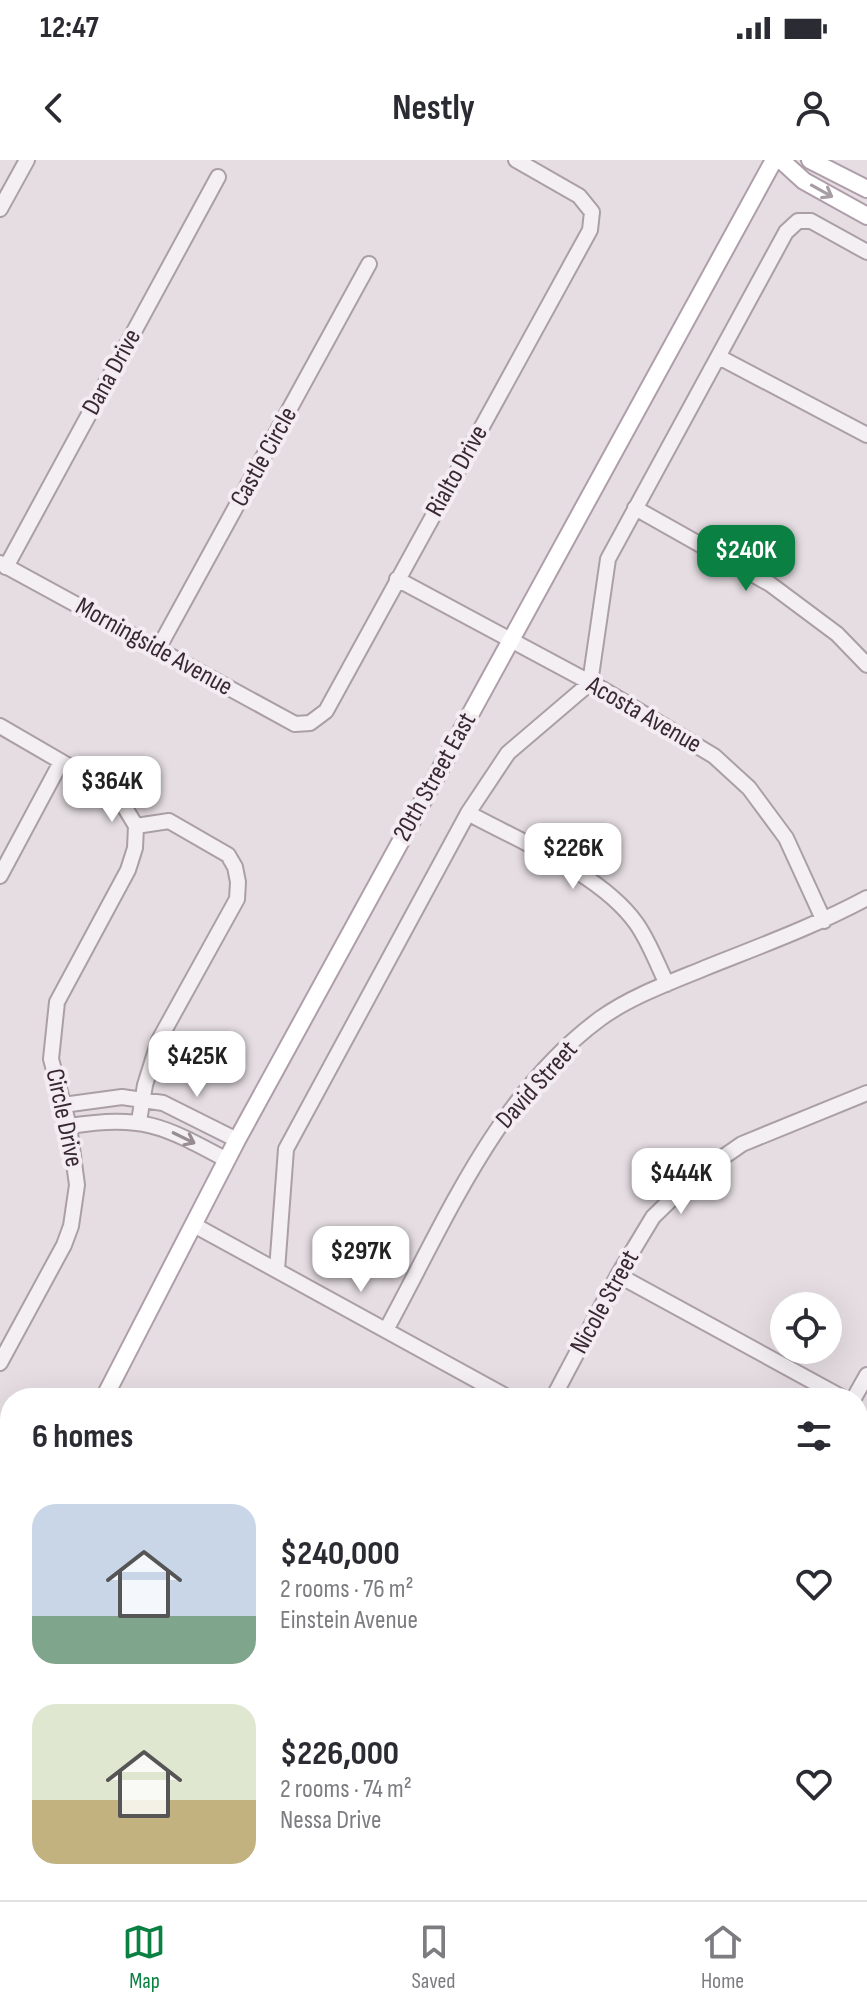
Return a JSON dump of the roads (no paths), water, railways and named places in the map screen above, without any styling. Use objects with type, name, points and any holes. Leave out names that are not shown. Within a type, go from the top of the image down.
[{"type":"main road","name":"20th Street East","points":[[109,1388],[237,1140],[774,160]]},
{"type":"main road","points":[[781,160],[804,181],[867,216]]},
{"type":"main road","points":[[810,160],[867,189]]},
{"type":"street","points":[[0,209],[27,160]]},
{"type":"street","name":"Rialto Drive","points":[[310,723],[326,711],[590,230],[592,212],[579,196],[516,160]]},
{"type":"street","name":"Dana Drive","points":[[3,565],[218,177]]},
{"type":"street","points":[[277,1270],[286,1149],[468,813],[508,753],[590,683],[608,559],[786,232],[798,221],[811,221],[867,252]]},
{"type":"street","name":"Castle Circle","points":[[158,649],[369,264]]},
{"type":"street","points":[[719,357],[867,435]]},
{"type":"street","points":[[635,508],[770,584],[837,634],[867,665]]},
{"type":"street","name":"Morningside Avenue","points":[[3,565],[295,724],[310,723]]},
{"type":"street","name":"Acosta Avenue","points":[[397,579],[590,683],[714,756],[749,788],[786,838],[824,921]]},
{"type":"street","points":[[0,726],[98,783],[121,801],[136,826],[169,821],[228,855],[235,867],[239,892],[237,899],[159,1040],[139,1121]]},
{"type":"street","points":[[0,876],[61,762]]},
{"type":"street","points":[[468,813],[580,873],[615,899],[637,924],[667,984]]},
{"type":"street","name":"Circle Drive","points":[[0,1363],[64,1245],[71,1226],[77,1185],[69,1126],[51,1059],[57,1002],[128,870],[135,848],[136,826]]},
{"type":"street","name":"David Street","points":[[386,1330],[492,1136],[519,1097],[553,1059],[603,1017],[667,984],[824,921],[867,898]]},
{"type":"street","name":"Nicole Street","points":[[558,1388],[618,1275],[653,1217],[693,1178],[742,1144],[867,1093]]},
{"type":"street","points":[[63,1105],[122,1097],[163,1103],[237,1140]]},
{"type":"street","points":[[69,1126],[105,1120],[139,1121],[166,1129],[227,1160]]},
{"type":"street","points":[[194,1225],[491,1388]]},
{"type":"street","points":[[618,1275],[825,1388]]}]
